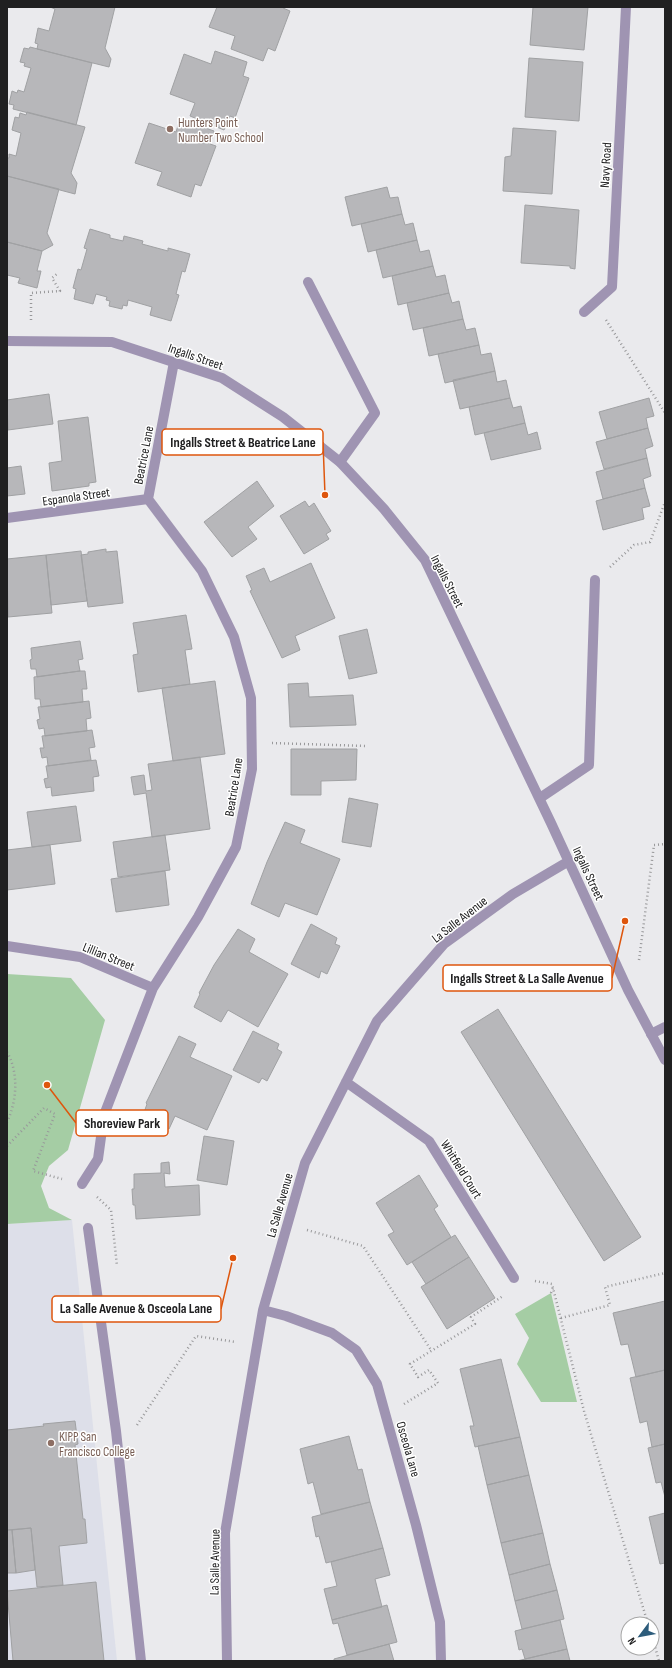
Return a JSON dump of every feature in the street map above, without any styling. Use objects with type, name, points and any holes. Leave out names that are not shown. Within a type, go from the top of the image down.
[{"type":"street","name":"Navy Road","points":[[584,312],[612,287],[626,7]]},
{"type":"street","points":[[308,282],[375,413],[340,462]]},
{"type":"street","name":"Ingalls Street","points":[[7,341],[112,342],[222,378],[283,417],[340,462],[384,509],[425,560],[540,798],[621,974],[665,1060]]},
{"type":"street","name":"Beatrice Lane","points":[[82,1184],[98,1159],[104,1115],[153,988],[198,917],[236,847],[252,769],[251,698],[234,637],[202,570],[148,499],[174,362]]},
{"type":"street","name":"Espanola Street","points":[[7,518],[148,499]]},
{"type":"street","points":[[540,798],[590,765],[595,580]]},
{"type":"street","name":"La Salle Avenue","points":[[227,1661],[225,1533],[263,1310],[305,1163],[377,1021],[444,944],[513,894],[569,861]]},
{"type":"street","name":"Lillian Street","points":[[7,946],[80,957],[153,988]]},
{"type":"street","points":[[651,1034],[665,1027]]},
{"type":"street","name":"Whitfield Court","points":[[346,1082],[430,1141],[514,1278]]},
{"type":"street","points":[[88,1228],[116,1431],[141,1661]]},
{"type":"street","name":"Osceola Lane","points":[[263,1310],[286,1316],[332,1333],[356,1350],[377,1384],[416,1525],[440,1622],[441,1661]]},
{"type":"path","points":[[30,341],[31,293],[60,291],[52,278],[58,273]]},
{"type":"path","points":[[595,302],[665,413]]},
{"type":"path","points":[[595,580],[634,545],[650,542],[665,502]]},
{"type":"path","points":[[252,743],[365,746]]},
{"type":"path","points":[[621,974],[638,967],[654,845],[665,844]]},
{"type":"path","points":[[7,1052],[16,1080],[14,1105],[7,1122]]},
{"type":"path","points":[[7,1146],[44,1108],[55,1114],[33,1171],[82,1184]]},
{"type":"path","points":[[311,1231],[363,1246],[431,1350]]},
{"type":"path","points":[[560,1318],[610,1305],[605,1287],[665,1273]]},
{"type":"path","points":[[552,1284],[554,1287],[560,1318],[584,1411],[646,1616]]},
{"type":"path","points":[[551,1293],[554,1287]]},
{"type":"path","points":[[386,1415],[438,1383],[429,1370],[418,1377],[410,1364],[475,1324],[471,1317],[502,1298]]},
{"type":"path","points":[[135,1427],[196,1336],[257,1346]]},
{"type":"shaded area","name":"KIPP San Francisco College","points":[[72,1220],[117,1661],[7,1661],[7,1224]]},
{"type":"green space","points":[[7,974],[71,978],[105,1020],[68,1150],[49,1166],[41,1186],[49,1208],[72,1220],[7,1224]]},
{"type":"green space","points":[[551,1293],[577,1402],[541,1402],[517,1364],[529,1338],[515,1314]]},
{"type":"building","points":[[50,7],[115,7],[105,48],[111,59],[109,67],[37,49],[38,44],[35,43],[38,28],[49,31],[55,9]]},
{"type":"building","points":[[217,7],[283,7],[290,11],[275,51],[268,48],[263,61],[231,49],[235,36],[209,27]]},
{"type":"building","points":[[533,7],[588,7],[584,50],[530,45]]},
{"type":"building","points":[[30,47],[92,63],[76,125],[13,109],[14,105],[9,104],[12,91],[17,93],[18,90],[24,92],[31,68],[24,66],[25,63],[20,62],[24,48],[29,49]]},
{"type":"building","points":[[215,51],[247,62],[243,76],[249,78],[235,118],[230,116],[224,130],[190,116],[195,103],[170,94],[184,54],[211,64]]},
{"type":"building","points":[[529,58],[583,62],[579,121],[525,117]]},
{"type":"building","points":[[27,112],[85,127],[71,173],[77,183],[75,194],[7,176],[7,158],[9,158],[9,154],[16,156],[21,133],[12,130],[15,117],[19,118],[20,113],[26,115]]},
{"type":"building","points":[[180,119],[214,131],[210,144],[216,146],[201,186],[195,184],[191,197],[157,185],[162,172],[135,163],[149,123],[176,132]]},
{"type":"building","points":[[513,128],[556,131],[552,194],[503,191],[505,157],[511,156]]},
{"type":"building","points":[[7,176],[59,189],[47,233],[53,245],[42,251],[7,242]]},
{"type":"building","points":[[387,187],[390,198],[398,197],[402,214],[352,226],[345,197]]},
{"type":"building","points":[[525,205],[579,210],[575,269],[570,268],[570,266],[521,263]]},
{"type":"building","points":[[402,214],[405,225],[413,223],[417,240],[368,252],[361,224]]},
{"type":"building","points":[[90,229],[110,235],[110,238],[123,241],[124,236],[143,241],[142,244],[168,251],[168,248],[190,254],[185,272],[182,271],[176,294],[179,295],[171,321],[150,315],[152,307],[128,300],[127,306],[123,305],[122,309],[109,306],[110,301],[106,300],[107,297],[96,294],[93,304],[74,299],[76,289],[73,288],[78,269],[81,270],[87,249],[84,248]]},
{"type":"building","points":[[417,240],[420,252],[429,250],[433,266],[383,278],[376,250]]},
{"type":"building","points":[[7,242],[42,251],[37,271],[41,271],[37,288],[18,283],[20,278],[7,275]]},
{"type":"building","points":[[433,266],[436,277],[445,275],[449,293],[398,305],[392,276]]},
{"type":"building","points":[[449,293],[452,303],[459,301],[463,319],[413,330],[407,303]]},
{"type":"building","points":[[463,319],[466,330],[475,328],[479,345],[429,356],[423,328]]},
{"type":"building","points":[[479,345],[481,355],[491,353],[495,371],[445,383],[438,354]]},
{"type":"building","points":[[495,371],[497,382],[506,380],[510,398],[460,409],[453,380]]},
{"type":"building","points":[[49,394],[53,424],[8,430],[7,400]]},
{"type":"building","points":[[510,398],[513,408],[521,406],[525,423],[475,435],[469,407]]},
{"type":"building","points":[[649,398],[654,416],[646,418],[648,428],[607,439],[599,412]]},
{"type":"building","points":[[88,417],[96,482],[89,483],[89,486],[52,491],[49,463],[62,461],[58,421]]},
{"type":"building","points":[[525,423],[528,435],[537,432],[541,449],[491,460],[484,433]]},
{"type":"building","points":[[648,428],[653,446],[645,449],[647,458],[604,469],[596,442]]},
{"type":"building","points":[[647,458],[651,476],[643,479],[645,488],[603,499],[596,472]]},
{"type":"building","points":[[21,466],[25,494],[7,496],[7,468]]},
{"type":"building","points":[[257,481],[274,506],[248,527],[257,539],[232,557],[204,522]]},
{"type":"building","points":[[645,488],[650,506],[642,508],[644,519],[603,530],[596,501]]},
{"type":"building","points":[[305,501],[309,507],[314,503],[331,531],[326,534],[329,539],[304,554],[280,516]]},
{"type":"building","points":[[106,549],[106,552],[117,551],[123,603],[88,607],[81,555],[88,554],[88,552]]},
{"type":"building","points":[[81,551],[87,601],[51,605],[46,555]]},
{"type":"building","points":[[46,555],[52,613],[8,617],[7,559]]},
{"type":"building","points":[[311,563],[335,618],[295,636],[300,650],[282,658],[250,591],[252,590],[246,576],[264,568],[270,582]]},
{"type":"building","points":[[186,615],[192,649],[185,650],[190,684],[138,692],[133,655],[138,654],[133,623]]},
{"type":"building","points":[[367,629],[377,673],[349,679],[339,636]]},
{"type":"building","points":[[80,641],[83,659],[78,660],[80,671],[37,677],[36,669],[31,669],[31,648]]},
{"type":"building","points":[[85,671],[87,689],[82,689],[83,702],[41,707],[40,699],[35,699],[34,677]]},
{"type":"building","points":[[215,681],[225,754],[173,761],[162,688]]},
{"type":"building","points":[[308,683],[309,697],[353,695],[356,725],[290,727],[288,684]]},
{"type":"building","points":[[89,701],[91,718],[86,719],[87,731],[45,736],[44,728],[39,729],[37,720],[40,719],[38,707]]},
{"type":"building","points":[[92,730],[95,747],[89,748],[91,760],[48,766],[47,757],[42,758],[40,748],[44,748],[42,736]]},
{"type":"building","points":[[291,749],[357,749],[356,780],[321,781],[321,795],[291,795]]},
{"type":"building","points":[[200,757],[210,829],[152,837],[146,793],[134,795],[131,777],[144,775],[146,791],[152,790],[148,764]]},
{"type":"building","points":[[96,760],[99,776],[93,777],[94,791],[52,796],[51,787],[46,788],[44,779],[48,778],[46,766]]},
{"type":"building","points":[[349,798],[378,804],[371,847],[342,842]]},
{"type":"building","points":[[76,806],[81,841],[32,847],[27,812]]},
{"type":"building","points":[[285,822],[305,830],[300,843],[340,859],[317,915],[285,903],[279,917],[251,904],[267,862]]},
{"type":"building","points":[[165,835],[170,870],[118,877],[113,842]]},
{"type":"building","points":[[50,845],[55,884],[7,890],[7,850]]},
{"type":"building","points":[[165,871],[169,905],[116,912],[111,879]]},
{"type":"building","points":[[311,924],[337,938],[335,944],[340,946],[327,974],[321,971],[319,978],[291,964]]},
{"type":"building","points":[[238,929],[255,939],[249,952],[288,974],[258,1027],[228,1010],[221,1022],[194,1007],[200,994],[199,993],[214,965]]},
{"type":"building","points":[[498,1009],[641,1237],[604,1261],[461,1032]]},
{"type":"building","points":[[253,1031],[279,1044],[277,1049],[282,1052],[267,1081],[262,1078],[259,1083],[233,1070]]},
{"type":"building","points":[[179,1036],[196,1044],[190,1057],[232,1076],[207,1130],[175,1116],[169,1129],[142,1118],[147,1104],[146,1103]]},
{"type":"building","points":[[204,1136],[234,1141],[227,1185],[197,1180]]},
{"type":"building","points":[[169,1162],[170,1174],[164,1173],[165,1187],[199,1185],[200,1215],[136,1219],[132,1189],[134,1189],[134,1174],[161,1173],[161,1163]]},
{"type":"building","points":[[419,1175],[438,1206],[434,1209],[451,1237],[407,1265],[388,1235],[394,1232],[376,1203]]},
{"type":"building","points":[[455,1235],[469,1257],[426,1284],[412,1262]]},
{"type":"building","points":[[469,1257],[495,1298],[447,1329],[421,1287]]},
{"type":"building","points":[[665,1301],[665,1370],[636,1377],[628,1344],[621,1345],[613,1313]]},
{"type":"building","points":[[501,1359],[520,1437],[475,1447],[470,1426],[474,1426],[460,1369]]},
{"type":"building","points":[[665,1370],[665,1444],[652,1447],[647,1421],[640,1423],[630,1378]]},
{"type":"building","points":[[75,1421],[78,1444],[75,1445],[87,1543],[59,1546],[63,1585],[37,1587],[31,1528],[7,1530],[7,1430],[44,1426],[43,1424]]},
{"type":"building","points":[[349,1436],[358,1470],[362,1469],[370,1502],[321,1514],[313,1482],[308,1484],[300,1449]]},
{"type":"building","points":[[520,1437],[529,1475],[487,1485],[478,1446]]},
{"type":"building","points":[[665,1444],[665,1497],[661,1482],[656,1483],[648,1448]]},
{"type":"building","points":[[529,1475],[543,1533],[501,1543],[487,1485]]},
{"type":"building","points":[[370,1502],[383,1548],[326,1563],[319,1536],[316,1537],[312,1517]]},
{"type":"building","points":[[665,1513],[665,1563],[660,1564],[649,1517]]},
{"type":"building","points":[[31,1528],[35,1570],[16,1573],[12,1530]]},
{"type":"building","points":[[7,1530],[12,1530],[16,1573],[7,1573]]},
{"type":"building","points":[[543,1533],[550,1564],[509,1575],[501,1543]]},
{"type":"building","points":[[383,1548],[390,1575],[375,1579],[382,1607],[332,1620],[324,1589],[337,1586],[331,1562]]},
{"type":"building","points":[[550,1564],[557,1590],[515,1601],[509,1575]]},
{"type":"building","points":[[96,1582],[104,1661],[13,1661],[7,1591]]},
{"type":"building","points":[[557,1590],[564,1619],[522,1629],[515,1601]]},
{"type":"building","points":[[387,1605],[397,1642],[347,1655],[338,1623],[333,1624],[332,1620]]},
{"type":"building","points":[[560,1620],[567,1649],[525,1659],[522,1649],[519,1650],[515,1631]]},
{"type":"building","points":[[389,1644],[394,1661],[334,1661],[334,1659]]},
{"type":"building","points":[[567,1649],[570,1661],[517,1661]]},
{"type":"place","name":"Hunters Point Number Two School","points":[[170,129]]},
{"type":"place","name":"Ingalls Street & Beatrice Lane","points":[[325,495]]},
{"type":"place","name":"Ingalls Street & La Salle Avenue","points":[[625,921]]},
{"type":"place","name":"Shoreview Park","points":[[47,1085]]},
{"type":"place","name":"La Salle Avenue & Osceola Lane","points":[[233,1258]]},
{"type":"place","name":"KIPP San Francisco College","points":[[51,1443]]}]
